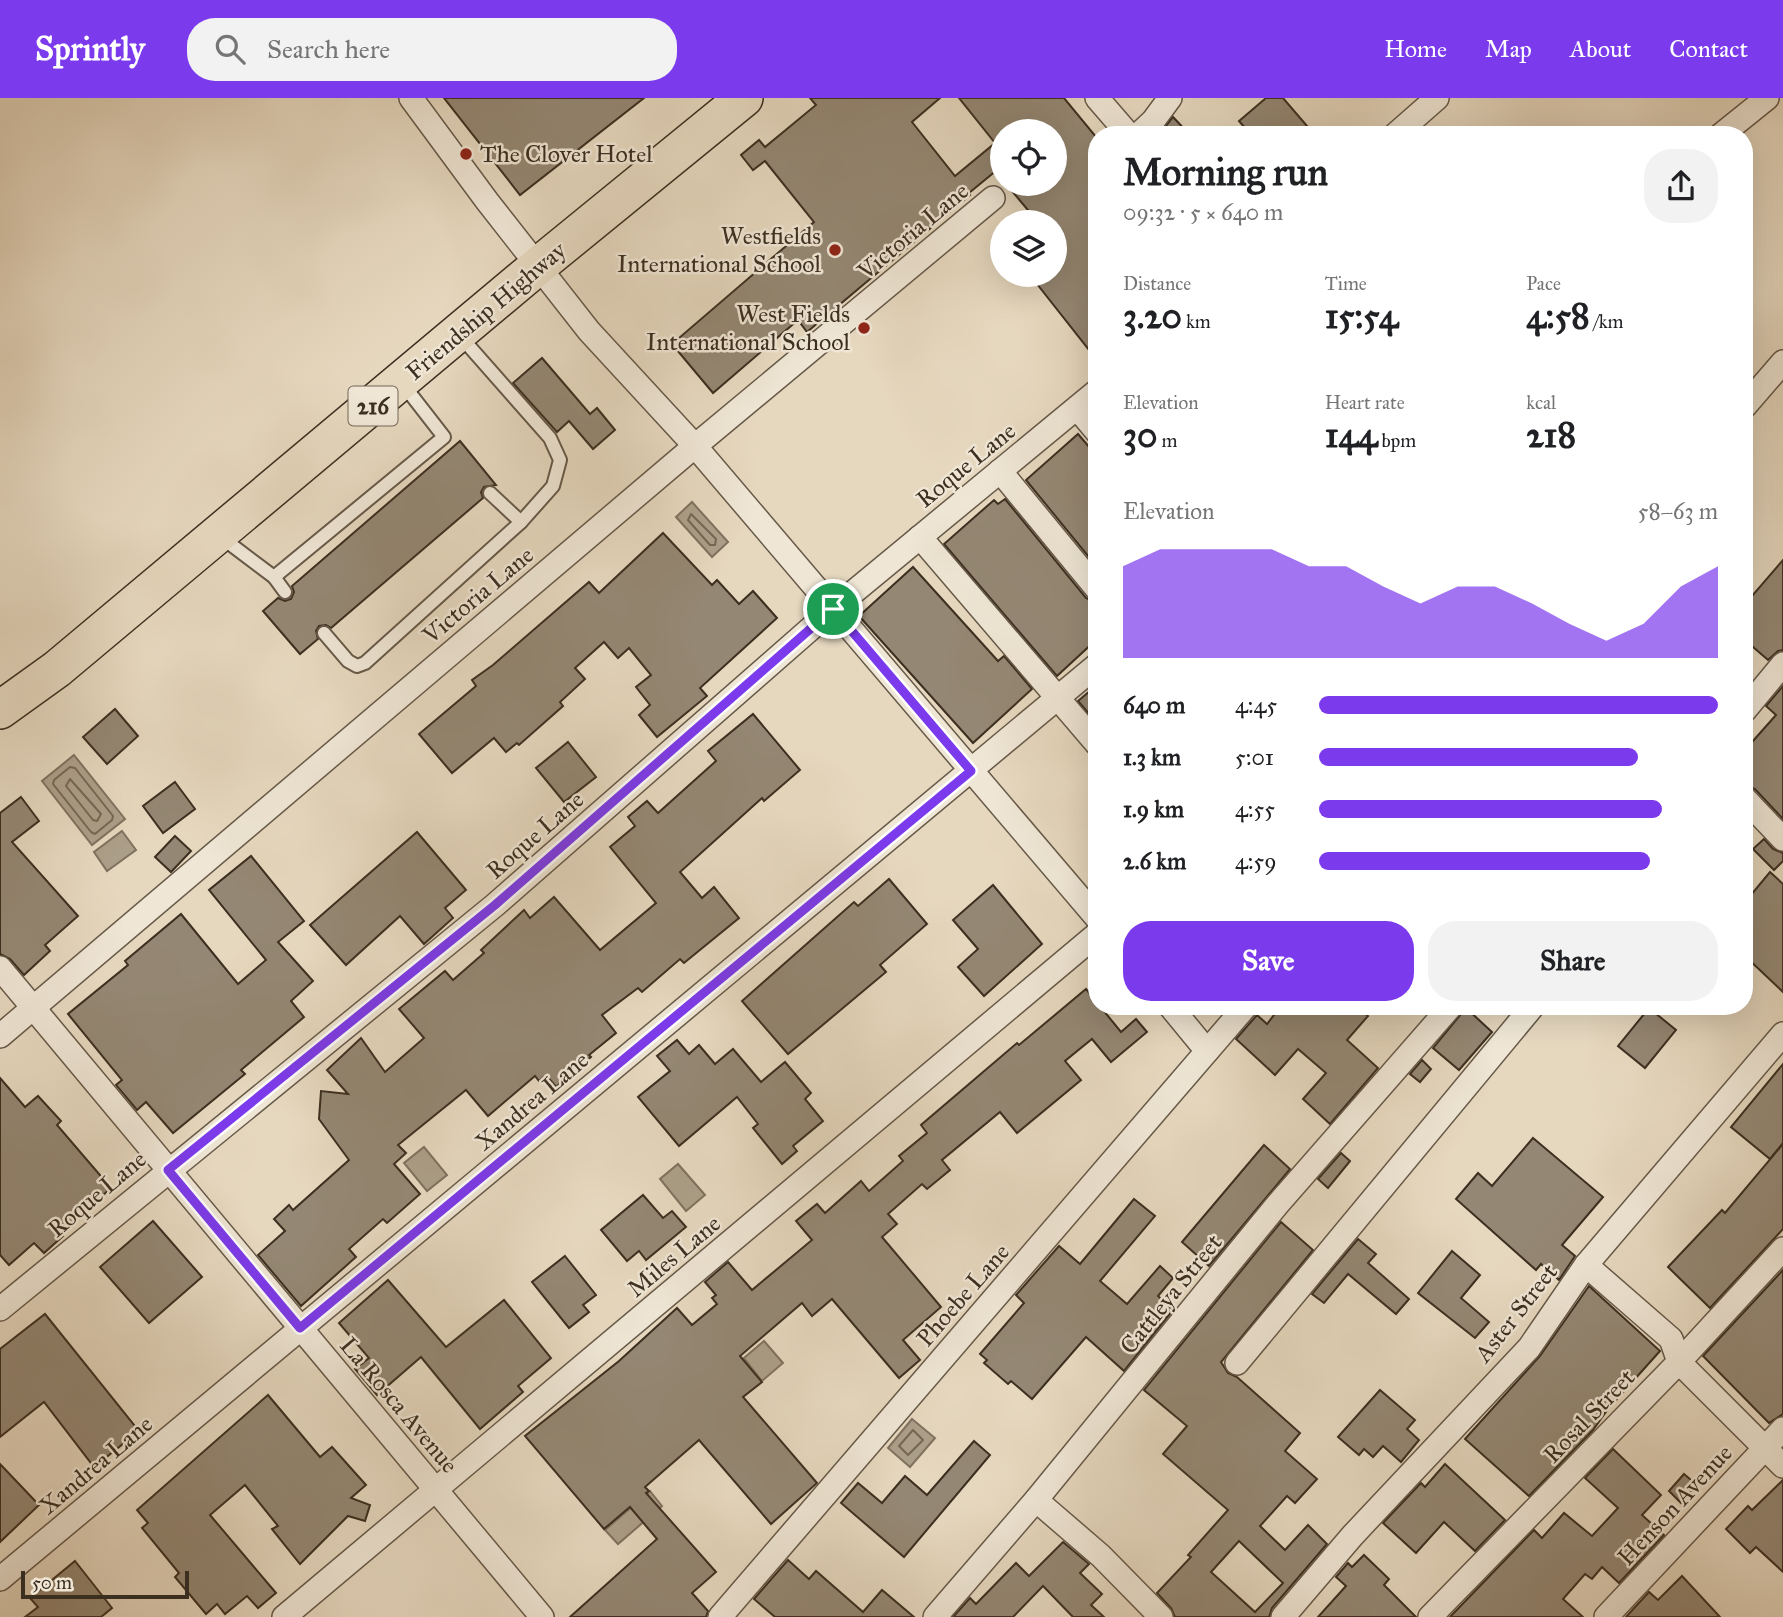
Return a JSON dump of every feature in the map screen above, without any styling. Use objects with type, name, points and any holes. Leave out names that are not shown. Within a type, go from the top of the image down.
[{"type":"main road","name":"Friendship Highway","points":[[0,710],[57,669],[402,383],[538,266],[744,98]]},
{"type":"street","points":[[411,98],[589,331],[695,446],[1088,908]]},
{"type":"street","points":[[1146,126],[1171,98]]},
{"type":"street","points":[[1405,126],[1437,98]]},
{"type":"street","points":[[1732,126],[1767,98]]},
{"type":"street","points":[[1103,100],[1122,126]]},
{"type":"street","name":"Victoria Lane","points":[[0,1035],[695,446],[993,198]]},
{"type":"street","points":[[1753,397],[1783,362]]},
{"type":"street","name":"Roque Lane","points":[[0,1310],[495,905],[833,609],[1088,399]]},
{"type":"street","points":[[1077,408],[1088,421]]},
{"type":"street","points":[[1000,471],[1088,578]]},
{"type":"street","points":[[920,537],[1088,734]]},
{"type":"street","points":[[1753,700],[1783,664]]},
{"type":"street","name":"Xandrea Lane","points":[[0,1579],[1088,672]]},
{"type":"street","points":[[1753,807],[1783,839]]},
{"type":"street","name":"Miles Lane","points":[[284,1617],[1088,942]]},
{"type":"street","name":"La Rosca Avenue","points":[[0,968],[542,1617]]},
{"type":"street","points":[[1177,1015],[1207,1051]]},
{"type":"street","name":"Phoebe Lane","points":[[720,1617],[1238,1015]]},
{"type":"street","name":"Cattleya Street","points":[[935,1617],[1035,1500],[1277,1205],[1443,1015]]},
{"type":"street","points":[[1237,1363],[1526,1015]]},
{"type":"street","name":"Aster Street","points":[[1283,1617],[1353,1535],[1529,1348],[1586,1265],[1783,1034]]},
{"type":"street","name":"Rosal Street","points":[[1430,1617],[1679,1362],[1783,1249]]},
{"type":"street","points":[[1586,1265],[1671,1339],[1679,1362],[1783,1466]]},
{"type":"street","name":"Henson Avenue","points":[[1606,1617],[1783,1429]]},
{"type":"street","points":[[1035,1500],[1101,1556],[1161,1617]]},
{"type":"lane","points":[[324,633],[348,661],[356,666],[365,663],[521,523],[553,486],[560,460],[550,438],[458,334]]},
{"type":"lane","points":[[274,577],[448,443],[402,383]]},
{"type":"lane","points":[[490,493],[521,523]]},
{"type":"lane","points":[[218,535],[274,577],[285,592]]},
{"type":"water","points":[[692,502],[728,542],[712,557],[676,517]]},
{"type":"water","points":[[74,755],[125,819],[92,845],[42,781]]},
{"type":"water","points":[[122,831],[136,850],[107,871],[94,852]]},
{"type":"water","points":[[424,1147],[447,1175],[427,1191],[404,1163]]},
{"type":"water","points":[[678,1164],[705,1195],[686,1211],[660,1179]]},
{"type":"water","points":[[764,1341],[783,1363],[762,1381],[744,1358]]},
{"type":"water","points":[[912,1419],[935,1438],[910,1467],[888,1448]]},
{"type":"water","points":[[650,1491],[662,1506],[618,1544],[605,1530]]},
{"type":"building","points":[[444,98],[644,98],[520,195]]},
{"type":"building","points":[[810,98],[940,98],[912,122],[955,176],[990,147],[990,176],[807,332],[798,320],[713,393],[672,344],[814,222],[765,161],[753,170],[741,155],[759,140],[765,147],[816,105]]},
{"type":"building","points":[[959,98],[1064,98],[1088,127],[1088,349],[1039,287],[1067,287],[1067,210],[1028,210],[1016,196],[1067,196],[1067,119],[990,119],[990,137]]},
{"type":"building","points":[[1266,98],[1283,98],[1307,126],[1243,126],[1239,121]]},
{"type":"building","points":[[1173,117],[1182,126],[1166,126]]},
{"type":"building","points":[[542,358],[590,414],[597,408],[615,430],[593,449],[569,421],[557,432],[513,383]]},
{"type":"building","points":[[1078,434],[1088,446],[1088,556],[1026,480]]},
{"type":"building","points":[[460,441],[496,485],[484,487],[481,492],[483,498],[331,628],[326,625],[319,626],[316,631],[318,639],[300,654],[263,611],[278,598],[285,601],[291,599],[294,592],[292,586]]},
{"type":"building","points":[[1005,499],[1088,599],[1088,647],[1057,676],[944,544],[994,500],[998,504]]},
{"type":"building","points":[[663,533],[712,585],[717,580],[739,604],[753,591],[777,618],[700,688],[707,696],[657,737],[639,715],[650,705],[636,687],[651,675],[629,648],[618,658],[604,642],[575,668],[585,679],[560,702],[563,706],[519,745],[517,743],[506,752],[494,738],[452,773],[419,734],[476,686],[472,680],[589,582],[599,593]]},
{"type":"building","points":[[1783,560],[1783,650],[1768,660],[1753,647],[1753,595]]},
{"type":"building","points":[[913,567],[998,661],[1004,656],[1032,689],[973,743],[859,616]]},
{"type":"building","points":[[1783,686],[1783,819],[1753,788],[1753,741],[1776,715],[1766,706]]},
{"type":"building","points":[[1088,693],[1088,713],[1078,701]]},
{"type":"building","points":[[115,709],[138,736],[107,764],[83,737]]},
{"type":"building","points":[[753,714],[800,770],[764,801],[762,798],[680,872],[702,898],[714,887],[739,918],[684,963],[680,959],[642,992],[638,988],[602,1015],[616,1033],[556,1087],[546,1075],[539,1081],[535,1076],[488,1116],[466,1090],[398,1145],[406,1153],[394,1164],[420,1194],[387,1223],[383,1219],[349,1249],[356,1257],[301,1306],[258,1255],[285,1231],[274,1219],[289,1205],[293,1210],[349,1160],[319,1119],[321,1091],[348,1094],[327,1070],[361,1038],[385,1072],[424,1038],[399,1009],[445,971],[453,980],[484,953],[481,950],[524,910],[530,918],[554,897],[600,950],[656,903],[610,847],[635,826],[628,817],[647,801],[658,813],[716,761],[708,751]]},
{"type":"building","points":[[568,742],[596,777],[564,802],[536,768]]},
{"type":"building","points":[[175,782],[195,809],[163,833],[143,806]]},
{"type":"building","points":[[21,797],[39,821],[12,842],[78,916],[45,945],[50,951],[24,975],[10,959],[0,954],[0,813]]},
{"type":"building","points":[[417,832],[466,890],[445,908],[453,918],[424,944],[400,916],[346,965],[310,925]]},
{"type":"building","points":[[175,836],[191,851],[171,872],[155,857]]},
{"type":"building","points":[[1764,839],[1773,849],[1783,853],[1783,861],[1774,870],[1753,849]]},
{"type":"building","points":[[251,856],[304,921],[278,942],[313,981],[291,1001],[304,1017],[241,1070],[245,1074],[173,1133],[146,1102],[137,1110],[116,1085],[122,1080],[68,1014],[128,965],[125,961],[181,914],[238,984],[266,960],[209,890]]},
{"type":"building","points":[[1770,872],[1783,884],[1783,992],[1753,964],[1753,892]]},
{"type":"building","points":[[889,879],[927,924],[880,965],[886,972],[788,1054],[742,1001],[854,902],[858,906]]},
{"type":"building","points":[[993,885],[1042,944],[984,996],[958,967],[978,949],[953,920]]},
{"type":"building","points":[[1086,989],[1088,1015],[1107,1015],[1121,1032],[1136,1019],[1147,1032],[1111,1062],[1092,1039],[1065,1061],[1081,1080],[1017,1133],[1000,1112],[942,1160],[950,1170],[927,1189],[922,1184],[888,1214],[897,1224],[882,1237],[941,1307],[903,1340],[920,1360],[899,1378],[832,1299],[812,1316],[802,1303],[740,1356],[762,1382],[743,1397],[817,1483],[771,1524],[699,1440],[645,1487],[649,1491],[646,1493],[716,1572],[692,1593],[708,1611],[706,1617],[570,1617],[657,1539],[630,1507],[604,1529],[525,1436],[619,1361],[677,1308],[692,1325],[717,1304],[712,1298],[716,1295],[705,1282],[728,1262],[752,1290],[812,1240],[796,1221],[817,1204],[825,1213],[861,1181],[869,1191],[903,1161],[899,1156],[927,1133],[921,1125],[1017,1043],[1019,1045]]},
{"type":"building","points":[[1257,1015],[1267,1024],[1274,1015],[1367,1015],[1347,1040],[1378,1068],[1330,1124],[1303,1099],[1326,1073],[1298,1049],[1275,1075],[1236,1039]]},
{"type":"building","points":[[1460,1015],[1474,1015],[1492,1032],[1459,1070],[1433,1048]]},
{"type":"building","points":[[1643,1015],[1658,1015],[1676,1030],[1645,1068],[1618,1046]]},
{"type":"building","points":[[677,1040],[689,1054],[699,1045],[715,1064],[733,1049],[761,1082],[785,1062],[811,1093],[805,1099],[823,1121],[793,1146],[797,1151],[782,1164],[753,1128],[758,1124],[737,1097],[679,1146],[638,1097],[670,1071],[657,1056]]},
{"type":"building","points":[[1422,1060],[1431,1069],[1420,1082],[1410,1074]]},
{"type":"building","points":[[1783,1064],[1783,1143],[1770,1159],[1731,1127]]},
{"type":"building","points":[[0,1078],[25,1107],[38,1096],[61,1121],[57,1125],[111,1188],[61,1233],[63,1236],[44,1253],[34,1243],[9,1265],[0,1255]]},
{"type":"building","points":[[1533,1138],[1603,1197],[1562,1245],[1575,1256],[1559,1280],[1541,1264],[1536,1270],[1456,1199],[1478,1173],[1492,1186]]},
{"type":"building","points":[[1783,1144],[1783,1229],[1710,1308],[1668,1267],[1722,1210],[1725,1213]]},
{"type":"building","points":[[1264,1145],[1290,1169],[1209,1266],[1182,1242]]},
{"type":"building","points":[[1341,1153],[1350,1161],[1328,1188],[1318,1179]]},
{"type":"building","points":[[643,1195],[663,1218],[672,1211],[686,1227],[646,1260],[639,1251],[627,1261],[601,1230]]},
{"type":"building","points":[[1134,1199],[1155,1216],[1100,1281],[1127,1304],[1160,1266],[1173,1278],[1158,1296],[1173,1310],[1124,1371],[1086,1337],[1032,1399],[1011,1381],[1008,1384],[984,1363],[987,1360],[980,1354],[1024,1303],[1016,1295],[1059,1246],[1080,1264]]},
{"type":"building","points":[[153,1221],[202,1277],[149,1323],[100,1267]]},
{"type":"building","points":[[1281,1222],[1313,1250],[1221,1362],[1228,1373],[1237,1377],[1300,1433],[1285,1451],[1317,1479],[1295,1503],[1287,1496],[1260,1526],[1285,1550],[1308,1525],[1327,1544],[1272,1608],[1269,1617],[1175,1617],[1171,1608],[1157,1593],[1191,1557],[1188,1555],[1228,1510],[1163,1454],[1187,1426],[1144,1390]],"holes":[[[1239,1541],[1283,1583],[1255,1612],[1211,1572]]]},
{"type":"building","points":[[1358,1239],[1376,1254],[1368,1263],[1409,1299],[1396,1314],[1348,1274],[1324,1303],[1312,1294]]},
{"type":"building","points":[[1452,1251],[1480,1275],[1461,1298],[1489,1322],[1475,1338],[1418,1293]]},
{"type":"building","points":[[565,1256],[596,1295],[583,1305],[589,1312],[569,1328],[532,1282]]},
{"type":"building","points":[[1783,1270],[1783,1414],[1769,1423],[1703,1356]]},
{"type":"building","points":[[388,1280],[446,1347],[504,1300],[551,1358],[518,1386],[523,1392],[480,1429],[421,1357],[377,1395],[355,1369],[369,1358],[339,1323]]},
{"type":"building","points":[[1589,1286],[1660,1351],[1608,1409],[1593,1430],[1529,1496],[1465,1439],[1540,1356]]},
{"type":"building","points":[[45,1314],[139,1431],[94,1467],[44,1402],[0,1437],[0,1349]]},
{"type":"building","points":[[1380,1390],[1415,1420],[1407,1429],[1419,1440],[1401,1462],[1383,1446],[1373,1457],[1364,1449],[1359,1455],[1338,1437]]},
{"type":"building","points":[[268,1395],[320,1457],[332,1447],[366,1485],[351,1498],[370,1505],[365,1521],[348,1516],[300,1564],[272,1529],[278,1526],[245,1485],[210,1515],[276,1593],[258,1608],[247,1596],[225,1614],[217,1604],[206,1614],[175,1577],[179,1573],[142,1528],[148,1523],[137,1510]]},
{"type":"building","points":[[974,1441],[990,1455],[904,1557],[841,1503],[858,1483],[882,1503],[905,1476],[927,1495]]},
{"type":"building","points":[[1613,1449],[1661,1495],[1642,1515],[1664,1535],[1619,1583],[1602,1567],[1592,1579],[1585,1574],[1563,1599],[1583,1617],[1450,1617],[1534,1530],[1542,1538],[1564,1513],[1592,1536],[1618,1508],[1585,1478]]},
{"type":"building","points":[[0,1464],[39,1505],[0,1542]]},
{"type":"building","points":[[1445,1464],[1505,1520],[1475,1551],[1444,1522],[1416,1553],[1383,1523],[1421,1483],[1425,1487]]},
{"type":"building","points":[[1684,1474],[1697,1485],[1681,1503],[1669,1491]]},
{"type":"building","points":[[1783,1480],[1783,1572],[1756,1547],[1750,1553],[1726,1529],[1748,1506],[1752,1510]]},
{"type":"building","points":[[1063,1542],[1089,1564],[1080,1573],[1102,1594],[1091,1605],[1104,1617],[1073,1617],[1043,1586],[1013,1617],[953,1617],[970,1598],[976,1604],[1016,1563],[1029,1576]]},
{"type":"building","points":[[1364,1555],[1389,1579],[1384,1585],[1416,1617],[1318,1617],[1346,1586],[1336,1577],[1348,1563],[1352,1567]]},
{"type":"building","points":[[788,1560],[809,1579],[816,1571],[863,1612],[882,1590],[914,1617],[775,1617],[754,1599]]},
{"type":"building","points":[[75,1561],[112,1608],[101,1617],[25,1617],[38,1607],[30,1598]]},
{"type":"building","points":[[1682,1576],[1720,1617],[1626,1617],[1649,1592],[1658,1600]]},
{"type":"place","name":"The Clover Hotel","points":[[466,154]]},
{"type":"place","name":"Westfields International School","points":[[835,250]]},
{"type":"place","name":"West Fields International School","points":[[864,328]]},
{"type":"route","points":[[833,609],[971,771],[300,1328],[168,1170],[495,905],[833,609]]}]
